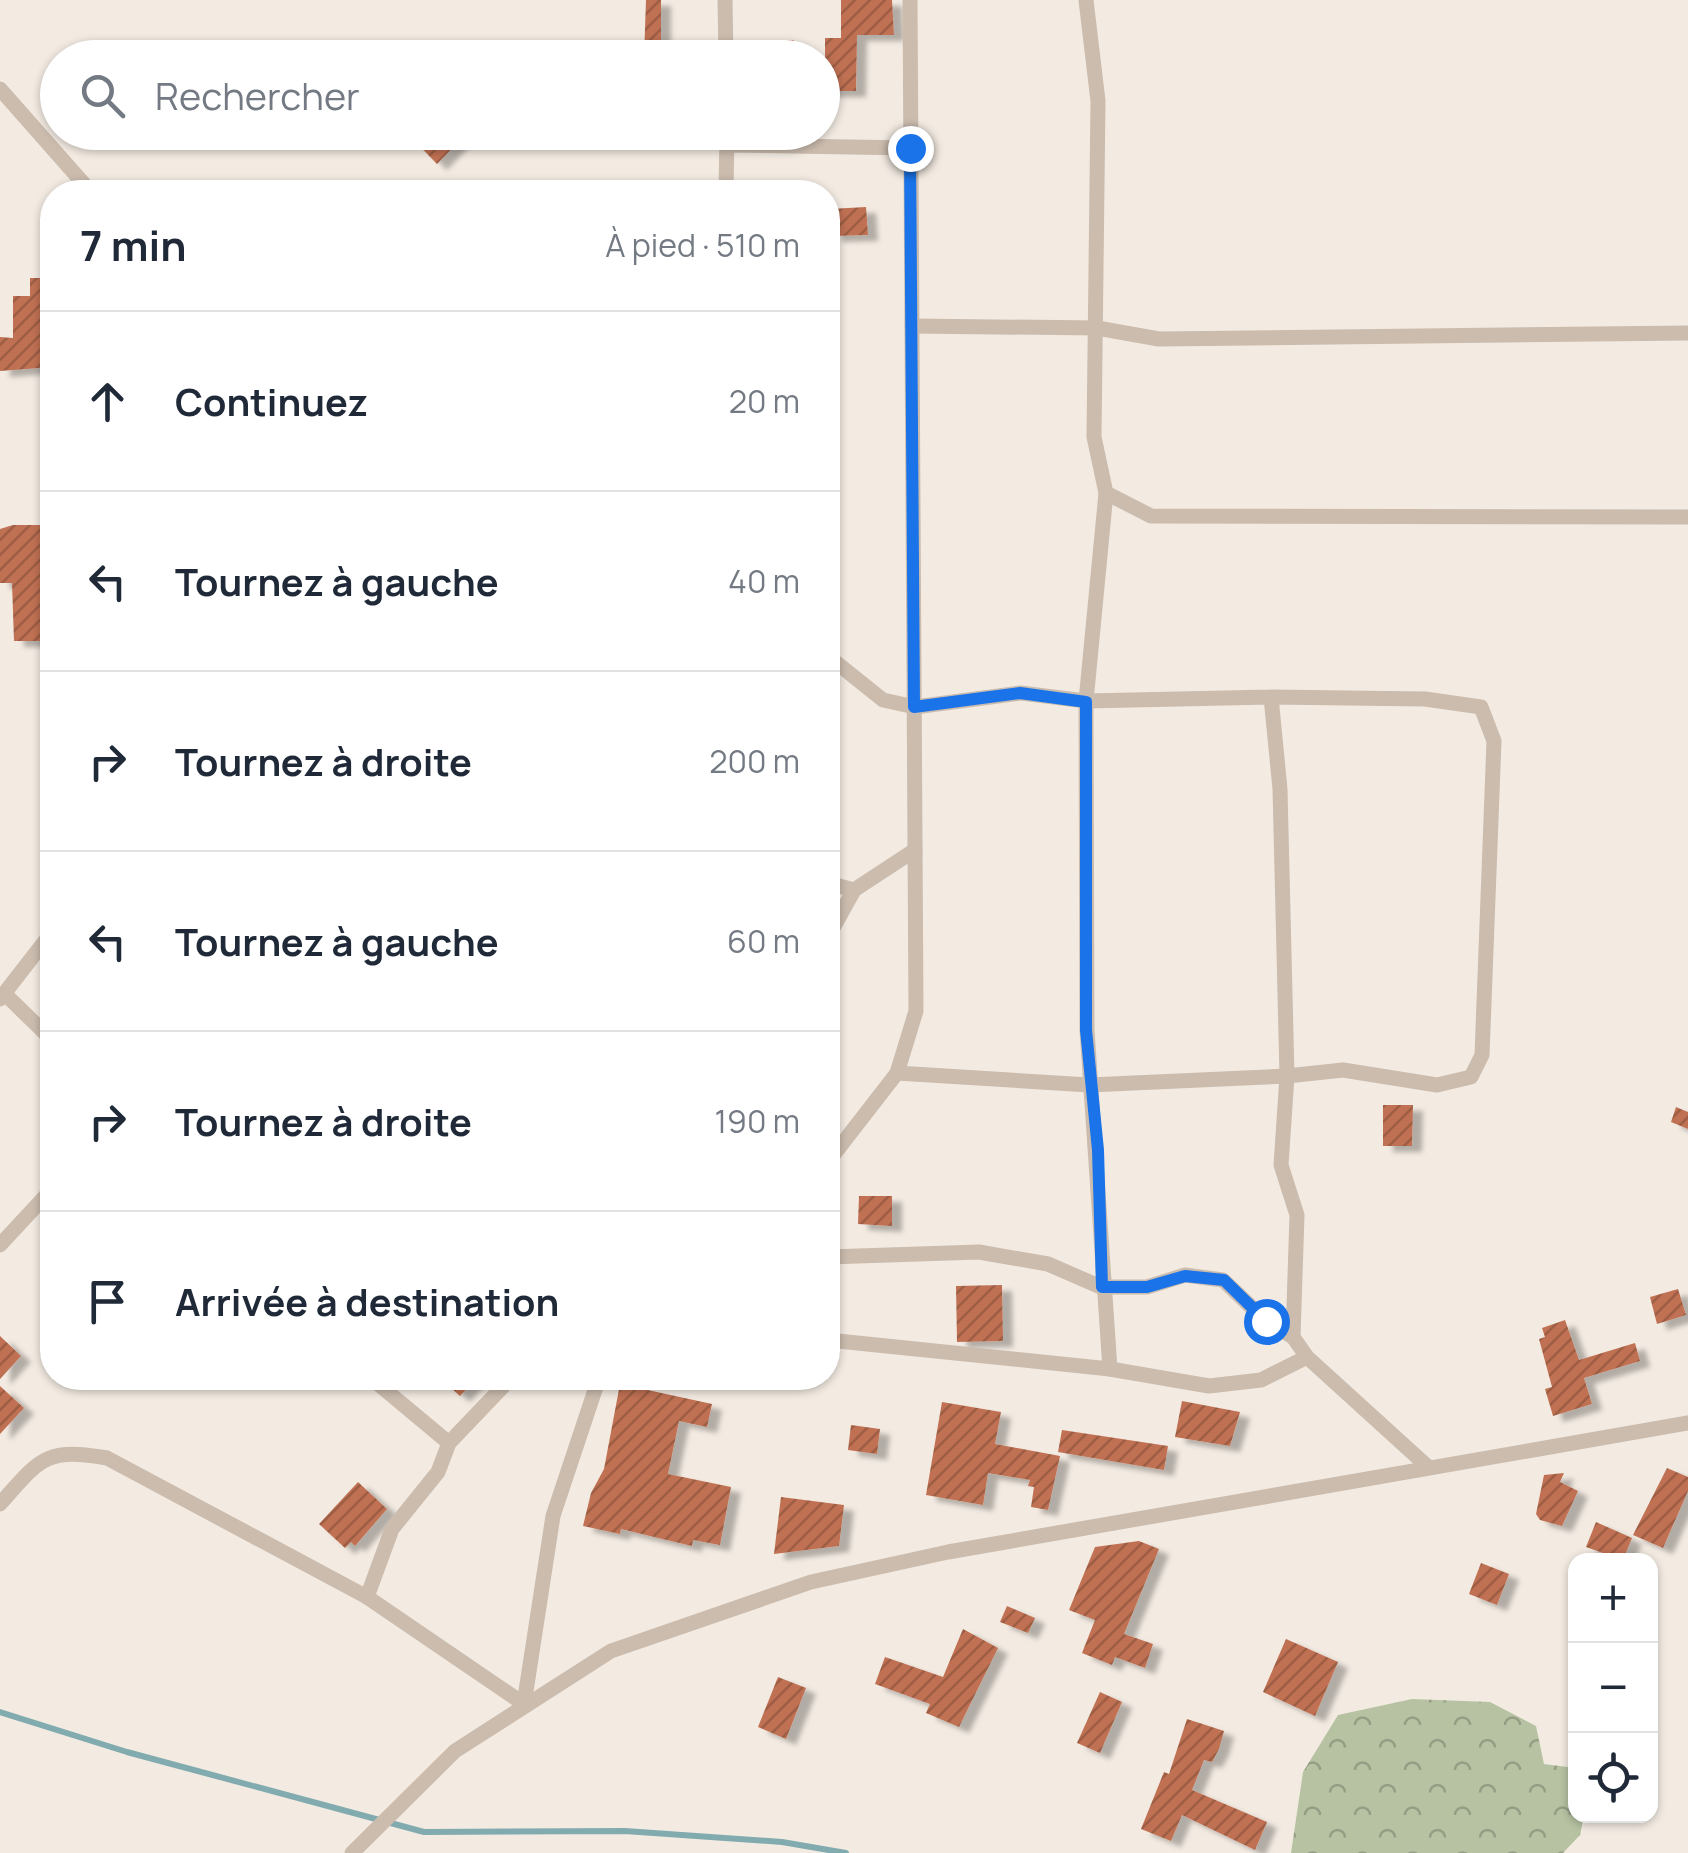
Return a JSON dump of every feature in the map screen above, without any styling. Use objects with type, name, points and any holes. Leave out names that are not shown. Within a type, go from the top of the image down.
[{"type":"street","points":[[725,0],[726,40]]},
{"type":"street","points":[[840,1147],[897,1073],[916,1011],[910,0]]},
{"type":"street","points":[[1086,0],[1098,101],[1094,438],[1106,493],[1086,702],[1089,1085],[1098,1150],[1102,1287],[1110,1369]]},
{"type":"street","points":[[0,89],[40,132]]},
{"type":"street","points":[[840,144],[910,148]]},
{"type":"street","points":[[57,150],[83,180]]},
{"type":"street","points":[[726,180],[727,150]]},
{"type":"street","points":[[912,326],[1097,328],[1159,339],[1688,333]]},
{"type":"street","points":[[1106,493],[1151,516],[1688,517]]},
{"type":"street","points":[[840,666],[883,700],[914,707],[1020,693],[1086,702],[1271,697],[1426,699],[1481,707],[1494,741],[1482,1055],[1471,1077],[1437,1084],[1344,1070],[1089,1085],[897,1073]]},
{"type":"street","points":[[1271,697],[1280,788],[1287,1076],[1281,1165],[1297,1215],[1293,1337]]},
{"type":"street","points":[[840,915],[854,890],[915,850]]},
{"type":"street","points":[[840,886],[854,890]]},
{"type":"street","points":[[40,948],[3,996],[40,1029]]},
{"type":"street","points":[[0,1245],[40,1202]]},
{"type":"street","points":[[840,1257],[979,1252],[1048,1264],[1102,1287],[1147,1287],[1185,1276],[1224,1280],[1266,1321],[1293,1337],[1307,1357],[1427,1466]]},
{"type":"street","points":[[840,1341],[1110,1369],[1209,1386],[1261,1380],[1307,1357]]},
{"type":"street","points":[[385,1390],[449,1442]]},
{"type":"street","points":[[367,1597],[392,1530],[438,1472],[449,1442],[499,1390]]},
{"type":"street","points":[[524,1704],[552,1516],[595,1390]]},
{"type":"street","points":[[352,1853],[454,1751],[611,1652],[811,1582],[948,1552],[1688,1423]]},
{"type":"street","points":[[0,1504],[32,1468],[66,1451],[107,1458],[367,1597],[524,1704]]},
{"type":"green space","points":[[1412,1699],[1490,1702],[1536,1726],[1544,1764],[1568,1767],[1568,1823],[1583,1823],[1580,1835],[1563,1853],[1291,1853],[1303,1772],[1338,1715]]},
{"type":"building","points":[[646,0],[661,0],[661,40],[645,40]]},
{"type":"building","points":[[841,0],[892,0],[894,35],[857,35],[856,91],[840,91],[840,40],[825,40],[841,38]]},
{"type":"building","points":[[423,150],[451,150],[437,164]]},
{"type":"building","points":[[866,207],[868,235],[840,236],[840,208]]},
{"type":"building","points":[[30,278],[40,278],[40,368],[0,371],[0,337],[13,338],[13,296],[30,296]]},
{"type":"building","points":[[40,525],[40,641],[14,641],[12,583],[0,583],[0,529]]},
{"type":"building","points":[[1383,1105],[1413,1105],[1412,1146],[1383,1146]]},
{"type":"building","points":[[1676,1107],[1688,1112],[1688,1129],[1671,1122]]},
{"type":"building","points":[[859,1196],[892,1196],[892,1226],[858,1224]]},
{"type":"building","points":[[1002,1285],[1003,1341],[957,1342],[956,1286]]},
{"type":"building","points":[[1678,1289],[1686,1315],[1657,1324],[1650,1297]]},
{"type":"building","points":[[1565,1320],[1579,1360],[1635,1343],[1640,1361],[1584,1378],[1592,1404],[1553,1416],[1545,1389],[1552,1387],[1539,1339],[1545,1337],[1542,1328]]},
{"type":"building","points":[[0,1336],[21,1356],[0,1379]]},
{"type":"building","points":[[0,1386],[24,1408],[0,1434]]},
{"type":"building","points":[[619,1390],[648,1390],[712,1404],[707,1427],[679,1421],[668,1474],[731,1487],[720,1545],[693,1540],[692,1546],[621,1529],[620,1534],[583,1526],[591,1493],[604,1469]]},
{"type":"building","points":[[1182,1401],[1240,1412],[1230,1446],[1175,1437]]},
{"type":"building","points":[[942,1402],[1001,1412],[995,1444],[1060,1456],[1048,1510],[1031,1507],[1034,1487],[1028,1486],[1030,1480],[988,1473],[983,1505],[926,1495]]},
{"type":"building","points":[[851,1425],[880,1429],[877,1454],[848,1450]]},
{"type":"building","points":[[1062,1430],[1168,1446],[1164,1470],[1058,1452]]},
{"type":"building","points":[[1667,1468],[1688,1477],[1688,1491],[1663,1548],[1633,1535]]},
{"type":"building","points":[[1564,1473],[1560,1482],[1578,1491],[1562,1526],[1540,1520],[1536,1514],[1544,1475]]},
{"type":"building","points":[[358,1482],[387,1509],[355,1546],[351,1542],[345,1548],[319,1524]]},
{"type":"building","points":[[781,1497],[844,1505],[839,1546],[774,1554]]},
{"type":"building","points":[[1596,1522],[1632,1538],[1626,1553],[1603,1553],[1586,1547]]},
{"type":"building","points":[[1139,1541],[1159,1549],[1124,1634],[1153,1644],[1145,1668],[1115,1657],[1112,1665],[1082,1653],[1095,1620],[1069,1610],[1095,1547]]},
{"type":"building","points":[[1481,1563],[1509,1574],[1497,1605],[1469,1594]]},
{"type":"building","points":[[1007,1606],[1035,1618],[1028,1633],[1000,1622]]},
{"type":"building","points":[[963,1629],[998,1648],[959,1727],[926,1713],[930,1704],[875,1684],[885,1657],[943,1677]]},
{"type":"building","points":[[1286,1639],[1338,1662],[1315,1716],[1263,1692]]},
{"type":"building","points":[[778,1677],[806,1688],[786,1739],[758,1727]]},
{"type":"building","points":[[1100,1692],[1122,1702],[1100,1753],[1077,1743]]},
{"type":"building","points":[[1187,1719],[1224,1731],[1212,1762],[1204,1760],[1192,1790],[1267,1822],[1255,1850],[1182,1815],[1171,1841],[1141,1829],[1164,1772],[1169,1774]]},
{"type":"waterway","points":[[0,1712],[127,1752],[424,1832],[625,1831],[782,1842],[846,1853]]},
{"type":"route","points":[[910,148],[914,707],[1020,693],[1086,702],[1086,1030],[1098,1150],[1102,1287],[1147,1287],[1185,1276],[1224,1280],[1266,1321]]}]
